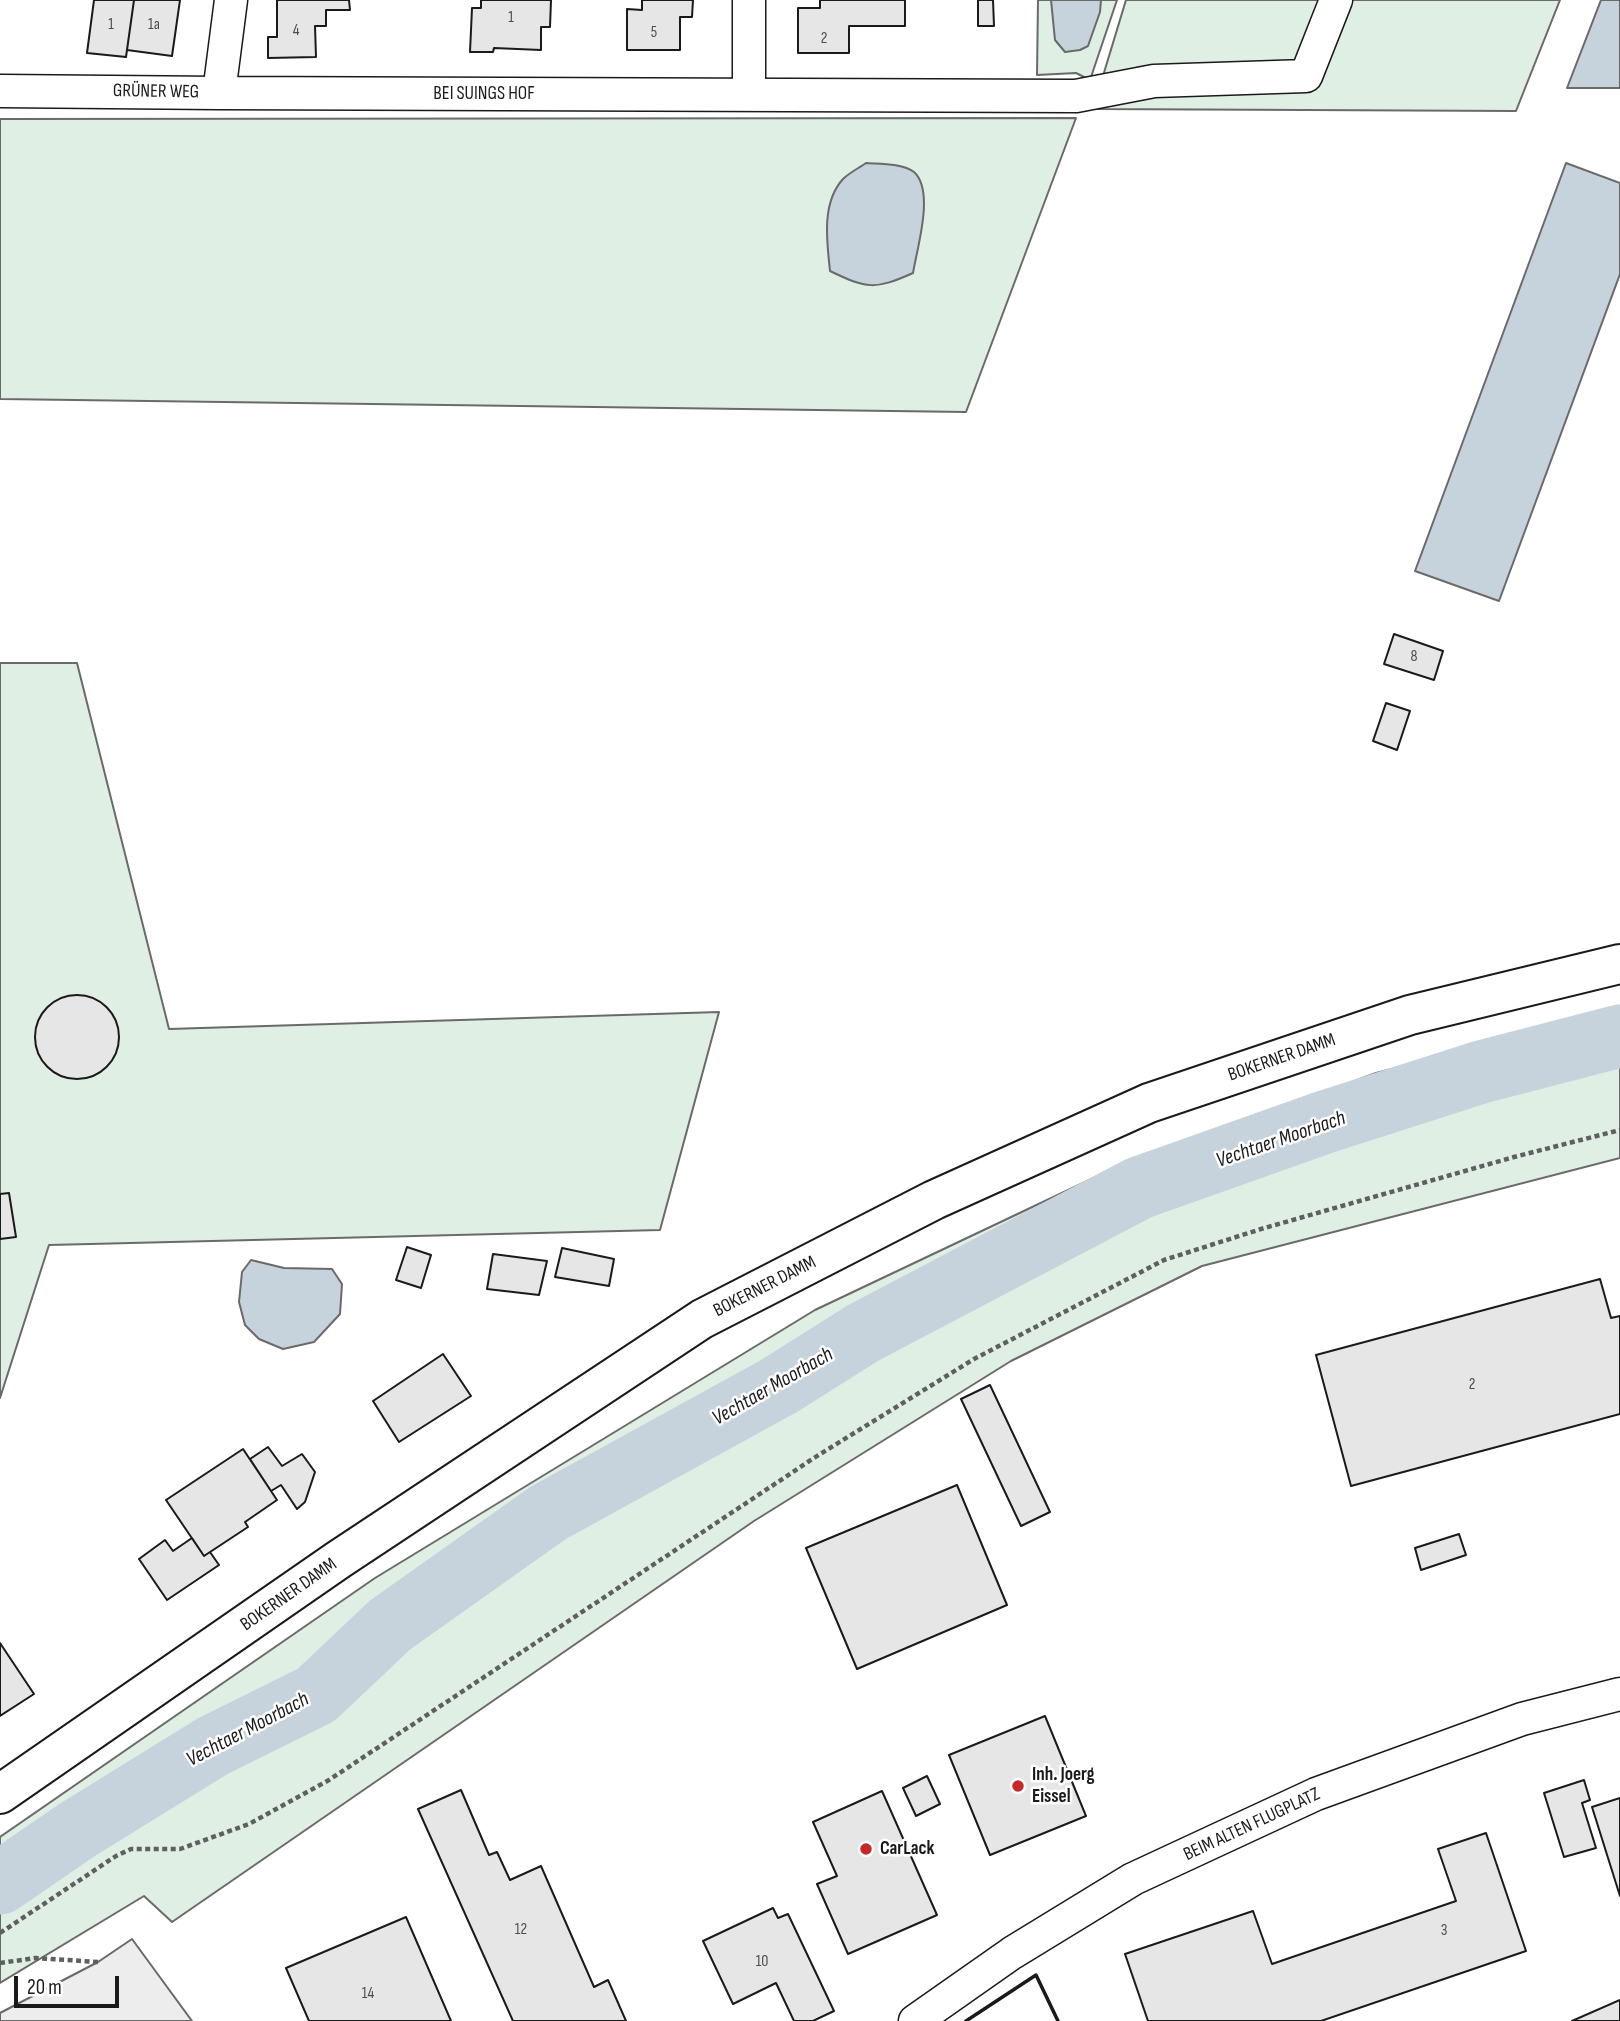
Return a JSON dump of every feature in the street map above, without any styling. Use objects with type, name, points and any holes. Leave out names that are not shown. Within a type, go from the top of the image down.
[{"type":"main road","name":"BOKERNER DAMM","points":[[0,1794],[338,1560],[702,1319],[848,1244],[934,1200],[1149,1103],[1410,1015],[1620,964]]},
{"type":"street","name":"GRÜNER WEG","points":[[0,91],[219,93],[231,0]]},
{"type":"street","points":[[749,0],[749,95]]},
{"type":"street","name":"BEI SUINGS HOF","points":[[219,93],[1076,96],[1154,80],[1306,76],[1336,0]]},
{"type":"street","name":"BEIM ALTEN FLUGPLATZ","points":[[915,2021],[1012,1953],[1133,1879],[1304,1800],[1522,1719],[1620,1694]]},
{"type":"path","points":[[0,1933],[131,1849],[180,1849],[249,1824],[330,1780],[862,1428],[974,1359],[1164,1260],[1274,1225],[1620,1130]]},
{"type":"path","points":[[0,1963],[36,1958],[98,1962]]},
{"type":"green space","points":[[1038,0],[1117,0],[1090,80],[1076,73],[1037,75]]},
{"type":"green space","points":[[1126,0],[1560,0],[1516,111],[1093,109]]},
{"type":"green space","points":[[1076,118],[966,412],[0,399],[0,119]]},
{"type":"green space","points":[[0,663],[77,663],[169,1029],[719,1012],[660,1230],[49,1245],[0,1398]]},
{"type":"green space","points":[[1620,1010],[1620,1158],[1202,1266],[1011,1361],[754,1521],[172,1922],[144,1896],[0,1983],[0,1837],[375,1578],[815,1310],[1104,1173],[1376,1073]]},
{"type":"shaded area","points":[[1051,0],[1101,0],[1100,12],[1088,46],[1065,52],[1055,40]]},
{"type":"shaded area","points":[[1601,0],[1620,0],[1620,88],[1567,88]]},
{"type":"shaded area","points":[[866,163],[891,164],[909,169],[920,181],[923,192],[923,220],[913,273],[880,285],[863,284],[830,271],[827,223],[831,199],[843,179]]},
{"type":"shaded area","points":[[1566,163],[1620,183],[1620,274],[1499,601],[1415,571]]},
{"type":"shaded area","points":[[251,1260],[284,1268],[332,1269],[342,1284],[340,1314],[314,1342],[283,1349],[259,1339],[245,1325],[239,1302],[242,1272]]},
{"type":"shaded area","points":[[132,1939],[192,2021],[0,2021],[0,2013],[98,1962]]},
{"type":"building","points":[[94,0],[134,0],[126,57],[87,53]]},
{"type":"building","points":[[134,0],[180,0],[172,56],[127,50]]},
{"type":"building","points":[[277,0],[349,0],[350,10],[326,10],[326,26],[315,26],[316,57],[268,58],[268,37],[277,37]]},
{"type":"building","points":[[481,0],[551,0],[550,27],[541,27],[541,50],[494,48],[493,52],[470,52],[472,8],[481,8]]},
{"type":"building","points":[[642,0],[693,0],[692,17],[680,17],[680,50],[627,50],[627,9],[642,10]]},
{"type":"building","points":[[820,0],[905,0],[905,26],[849,26],[849,53],[798,53],[798,8],[820,8]]},
{"type":"building","points":[[978,0],[993,0],[994,26],[978,26]]},
{"type":"building","points":[[1394,634],[1443,651],[1434,680],[1384,664]]},
{"type":"building","points":[[1386,703],[1410,711],[1397,750],[1373,741]]},
{"type":"building","points":[[77,995],[93,998],[107,1007],[116,1021],[119,1037],[116,1053],[107,1067],[93,1076],[77,1079],[61,1076],[47,1067],[38,1053],[35,1037],[38,1021],[47,1007],[61,998]]},
{"type":"building","points":[[9,1193],[16,1237],[0,1239],[0,1194]]},
{"type":"building","points":[[407,1247],[431,1255],[421,1288],[396,1280]]},
{"type":"building","points":[[562,1248],[614,1259],[609,1286],[555,1277]]},
{"type":"building","points":[[493,1254],[547,1261],[539,1295],[487,1289]]},
{"type":"building","points":[[1600,1279],[1611,1318],[1620,1316],[1620,1414],[1351,1486],[1316,1355]]},
{"type":"building","points":[[443,1354],[471,1396],[399,1442],[373,1401]]},
{"type":"building","points":[[990,1385],[1050,1512],[1021,1526],[961,1399]]},
{"type":"building","points":[[268,1447],[282,1466],[302,1454],[315,1472],[305,1502],[297,1509],[281,1485],[271,1491],[250,1459]]},
{"type":"building","points":[[243,1449],[277,1500],[245,1522],[248,1527],[204,1556],[166,1500]]},
{"type":"building","points":[[957,1485],[1007,1605],[857,1669],[806,1548]]},
{"type":"building","points":[[1459,1534],[1466,1555],[1421,1570],[1415,1548]]},
{"type":"building","points":[[192,1538],[204,1556],[210,1552],[219,1565],[167,1600],[139,1559],[165,1540],[173,1551]]},
{"type":"building","points":[[0,1643],[34,1694],[0,1716]]},
{"type":"building","name":"Inh. Joerg Eissel","points":[[1045,1716],[1086,1816],[990,1855],[949,1755]]},
{"type":"building","points":[[927,1776],[940,1804],[916,1816],[903,1788]]},
{"type":"building","points":[[1584,1780],[1590,1800],[1582,1803],[1596,1848],[1564,1857],[1544,1793]]},
{"type":"building","points":[[461,1790],[489,1855],[497,1852],[510,1880],[541,1866],[594,1987],[608,1980],[626,2021],[513,2021],[418,1809]]},
{"type":"building","name":"CarLack","points":[[882,1791],[937,1915],[848,1954],[817,1884],[837,1876],[813,1822]]},
{"type":"building","points":[[1620,1798],[1620,1896],[1592,1807]]},
{"type":"building","points":[[1486,1833],[1526,1951],[1321,2021],[1148,2021],[1125,1954],[1253,1911],[1272,1964],[1456,1901],[1438,1849]]},
{"type":"building","points":[[773,1908],[778,1918],[788,1914],[834,2011],[813,2021],[794,2021],[776,1983],[733,2004],[703,1941]]},
{"type":"building","points":[[406,1917],[451,2021],[309,2021],[286,1968]]},
{"type":"building","points":[[1620,2000],[1620,2021],[1572,2021]]},
{"type":"waterway","name":"Vechtaer Moorbach","points":[[0,1883],[77,1830],[213,1746],[316,1695],[390,1625],[548,1513],[779,1386],[863,1333],[1139,1188],[1325,1122],[1481,1072],[1620,1036]]},
{"type":"wall","points":[[966,2021],[1036,1975],[1058,2021]]},
{"type":"place","name":"Inh. Joerg Eissel","points":[[1018,1786]]},
{"type":"place","name":"CarLack","points":[[866,1849]]}]
